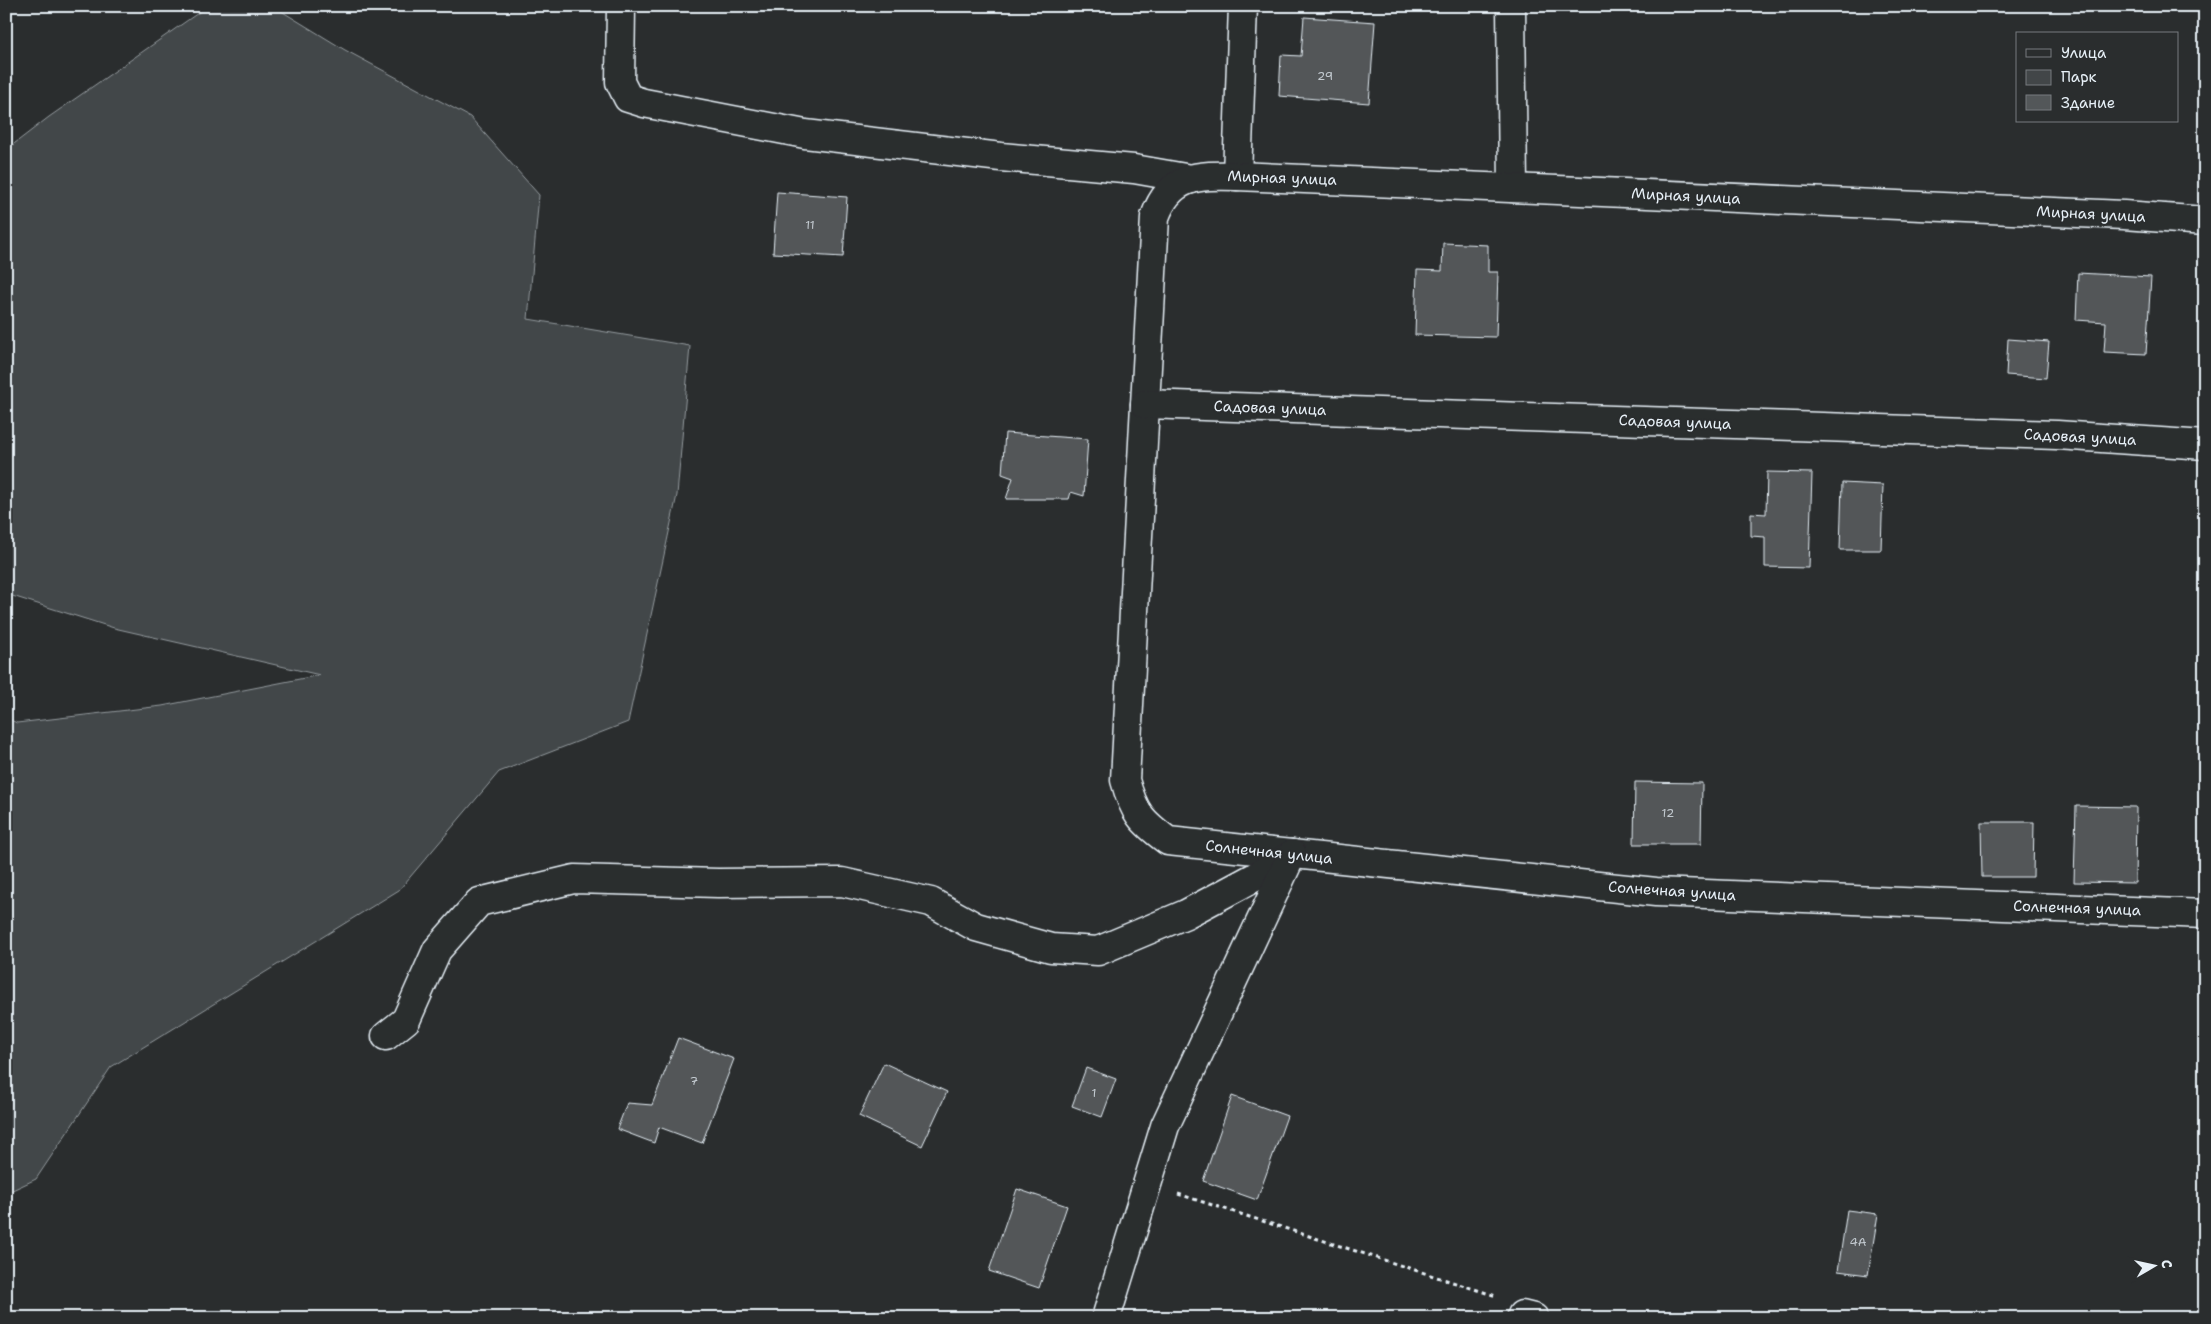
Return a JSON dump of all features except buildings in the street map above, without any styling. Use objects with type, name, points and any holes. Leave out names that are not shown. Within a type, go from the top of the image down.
[{"type":"lane","name":"Мирная улица","points":[[621,6],[620,82],[628,98],[644,103],[805,134],[1001,157],[1134,169],[1181,184],[1206,176],[1237,176],[2114,215],[2205,221]]},
{"type":"lane","points":[[1237,176],[1243,6]]},
{"type":"lane","points":[[1511,6],[1513,188]]},
{"type":"lane","name":"Солнечная улица","points":[[1181,184],[1161,201],[1155,217],[1125,780],[1132,805],[1147,825],[1168,842],[1656,892],[2205,914]]},
{"type":"lane","name":"Садовая улица","points":[[1145,404],[2057,435],[2205,445]]},
{"type":"lane","points":[[386,1036],[406,1020],[437,950],[479,902],[574,879],[718,883],[842,882],[931,902],[976,927],[1051,948],[1098,951],[1186,914],[1256,877],[1292,854]]},
{"type":"lane","points":[[1106,1318],[1164,1126],[1292,854]]},
{"type":"path","points":[[1147,1184],[1520,1304],[1528,1316]]},
{"type":"green space","points":[[208,6],[273,6],[345,50],[470,117],[539,195],[528,319],[690,346],[677,495],[628,722],[499,772],[399,890],[111,1067],[36,1179],[6,1193],[6,718],[17,723],[162,706],[320,675],[114,628],[6,594],[6,150],[49,117]]}]
